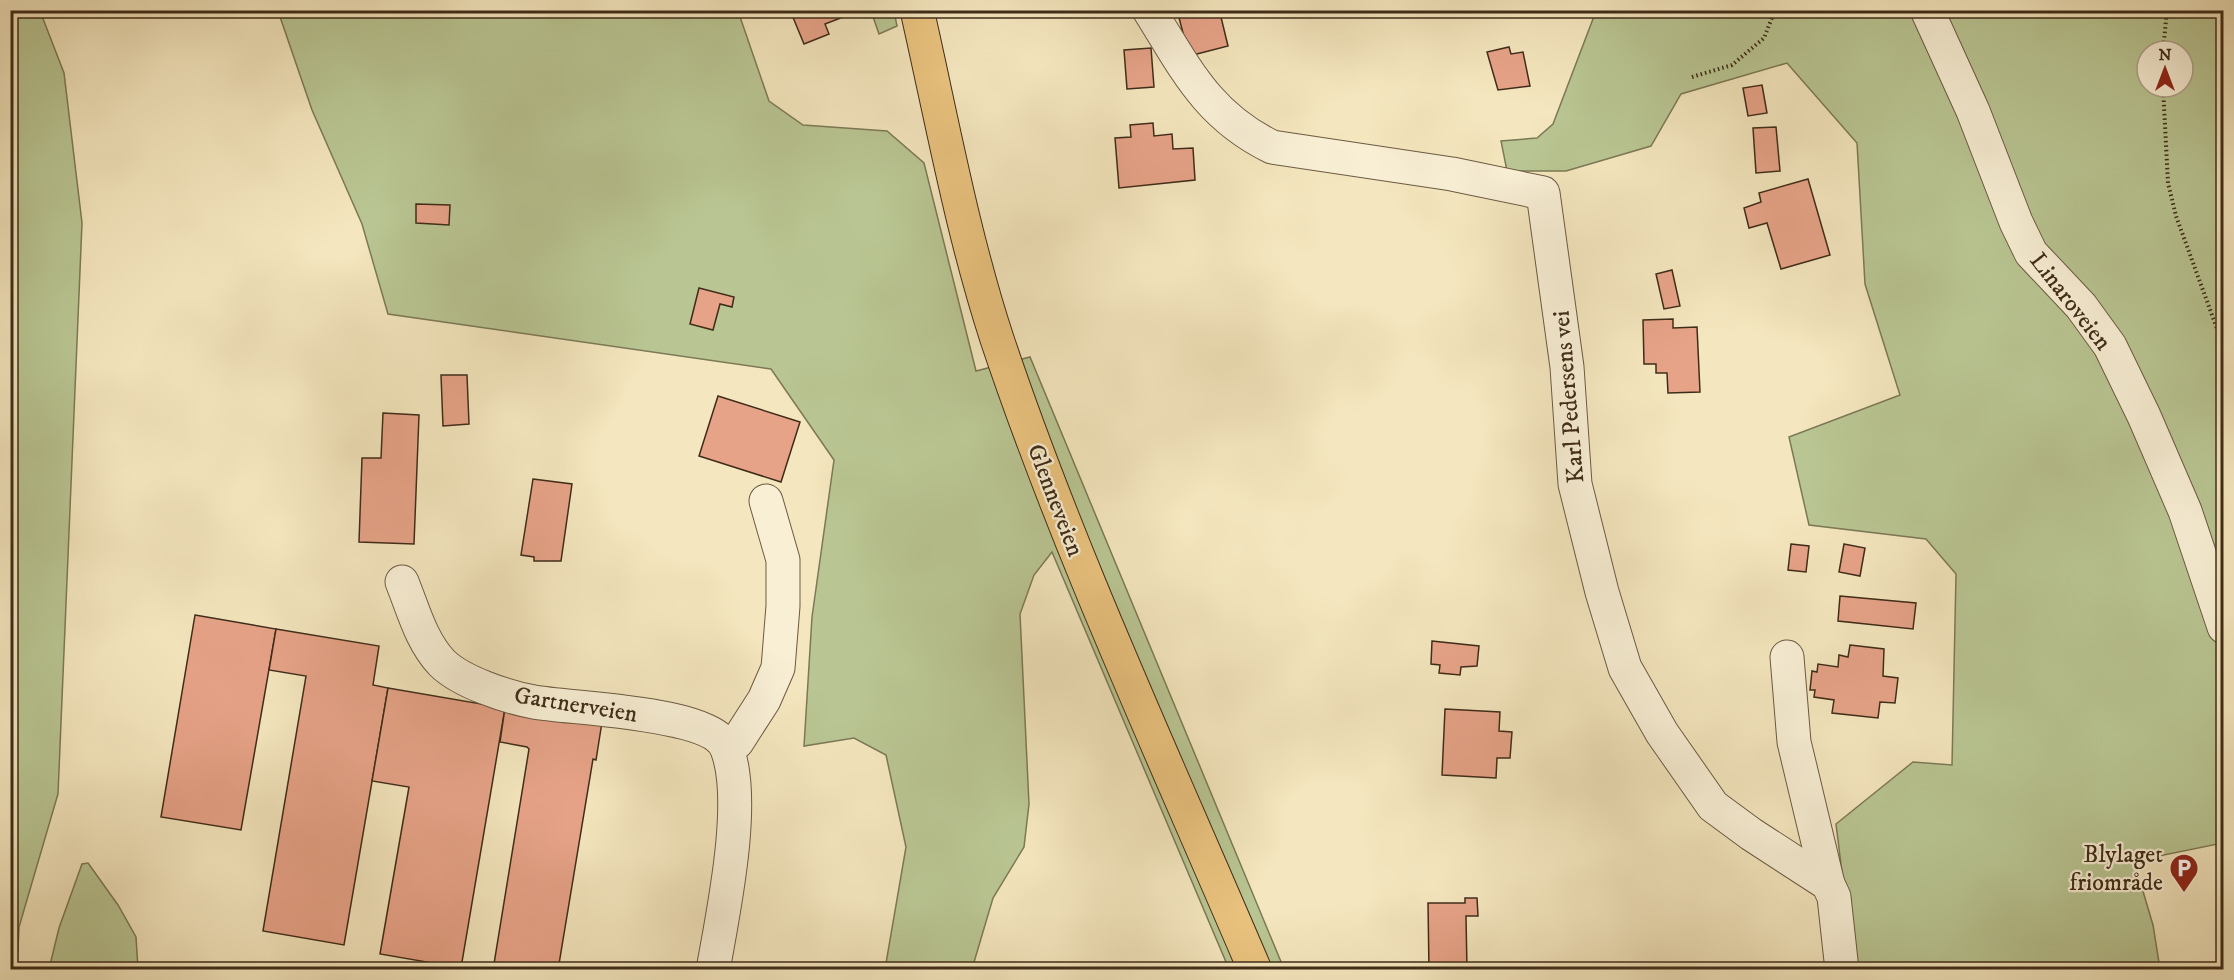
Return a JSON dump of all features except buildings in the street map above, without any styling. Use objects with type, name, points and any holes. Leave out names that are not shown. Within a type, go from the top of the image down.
[{"type":"main road","name":"Glenneveien","points":[[917,10],[969,240],[996,337],[1034,445],[1097,602],[1255,969]]},
{"type":"street","name":"Karl Pedersens vei","points":[[1149,10],[1210,103],[1245,134],[1272,147],[1452,174],[1543,193],[1567,367],[1575,484],[1602,592],[1625,668],[1662,734],[1713,806],[1750,834],[1828,884]]},
{"type":"street","name":"Linaroveien","points":[[1926,10],[1969,101],[2031,253],[2081,306],[2110,346],[2144,416],[2185,511],[2223,627]]},
{"type":"street","points":[[713,969],[727,892],[734,803],[733,771],[727,748],[737,742],[764,700],[778,668],[783,606],[783,560],[766,501]]},
{"type":"street","name":"Gartnerveien","points":[[402,582],[424,636],[443,663],[476,684],[532,702],[653,715],[711,731],[721,737],[727,748]]},
{"type":"street","points":[[1787,657],[1794,742],[1828,884],[1834,897],[1842,969]]},
{"type":"path","points":[[1692,77],[1732,65],[1764,38],[1776,10]]},
{"type":"path","points":[[2164,39],[2168,10]]},
{"type":"path","points":[[2164,99],[2168,183],[2176,216],[2223,348]]},
{"type":"green space","points":[[10,11],[40,11],[64,73],[82,223],[58,794],[19,927],[17,970],[10,969]]},
{"type":"green space","points":[[278,11],[738,11],[769,101],[803,125],[887,131],[924,163],[976,371],[1030,357],[1284,969],[1229,969],[1052,552],[1034,575],[1020,614],[1029,804],[1024,847],[993,898],[972,969],[885,969],[906,847],[886,755],[854,738],[804,746],[812,617],[834,460],[771,369],[388,314],[362,224],[312,110]]},
{"type":"green space","points":[[871,11],[894,11],[897,26],[879,34]]},
{"type":"green space","points":[[1596,11],[2223,11],[2223,843],[2134,861],[2153,925],[2160,969],[1854,969],[1836,824],[1913,762],[1952,765],[1956,574],[1926,539],[1809,525],[1789,437],[1900,395],[1865,284],[1857,143],[1787,63],[1681,94],[1651,146],[1566,171],[1507,171],[1501,141],[1537,138],[1553,124]]},
{"type":"green space","points":[[88,863],[118,905],[136,937],[138,969],[49,969],[59,928],[82,864]]},
{"type":"place","name":"Blylaget friområde","points":[[2184,894]]}]
